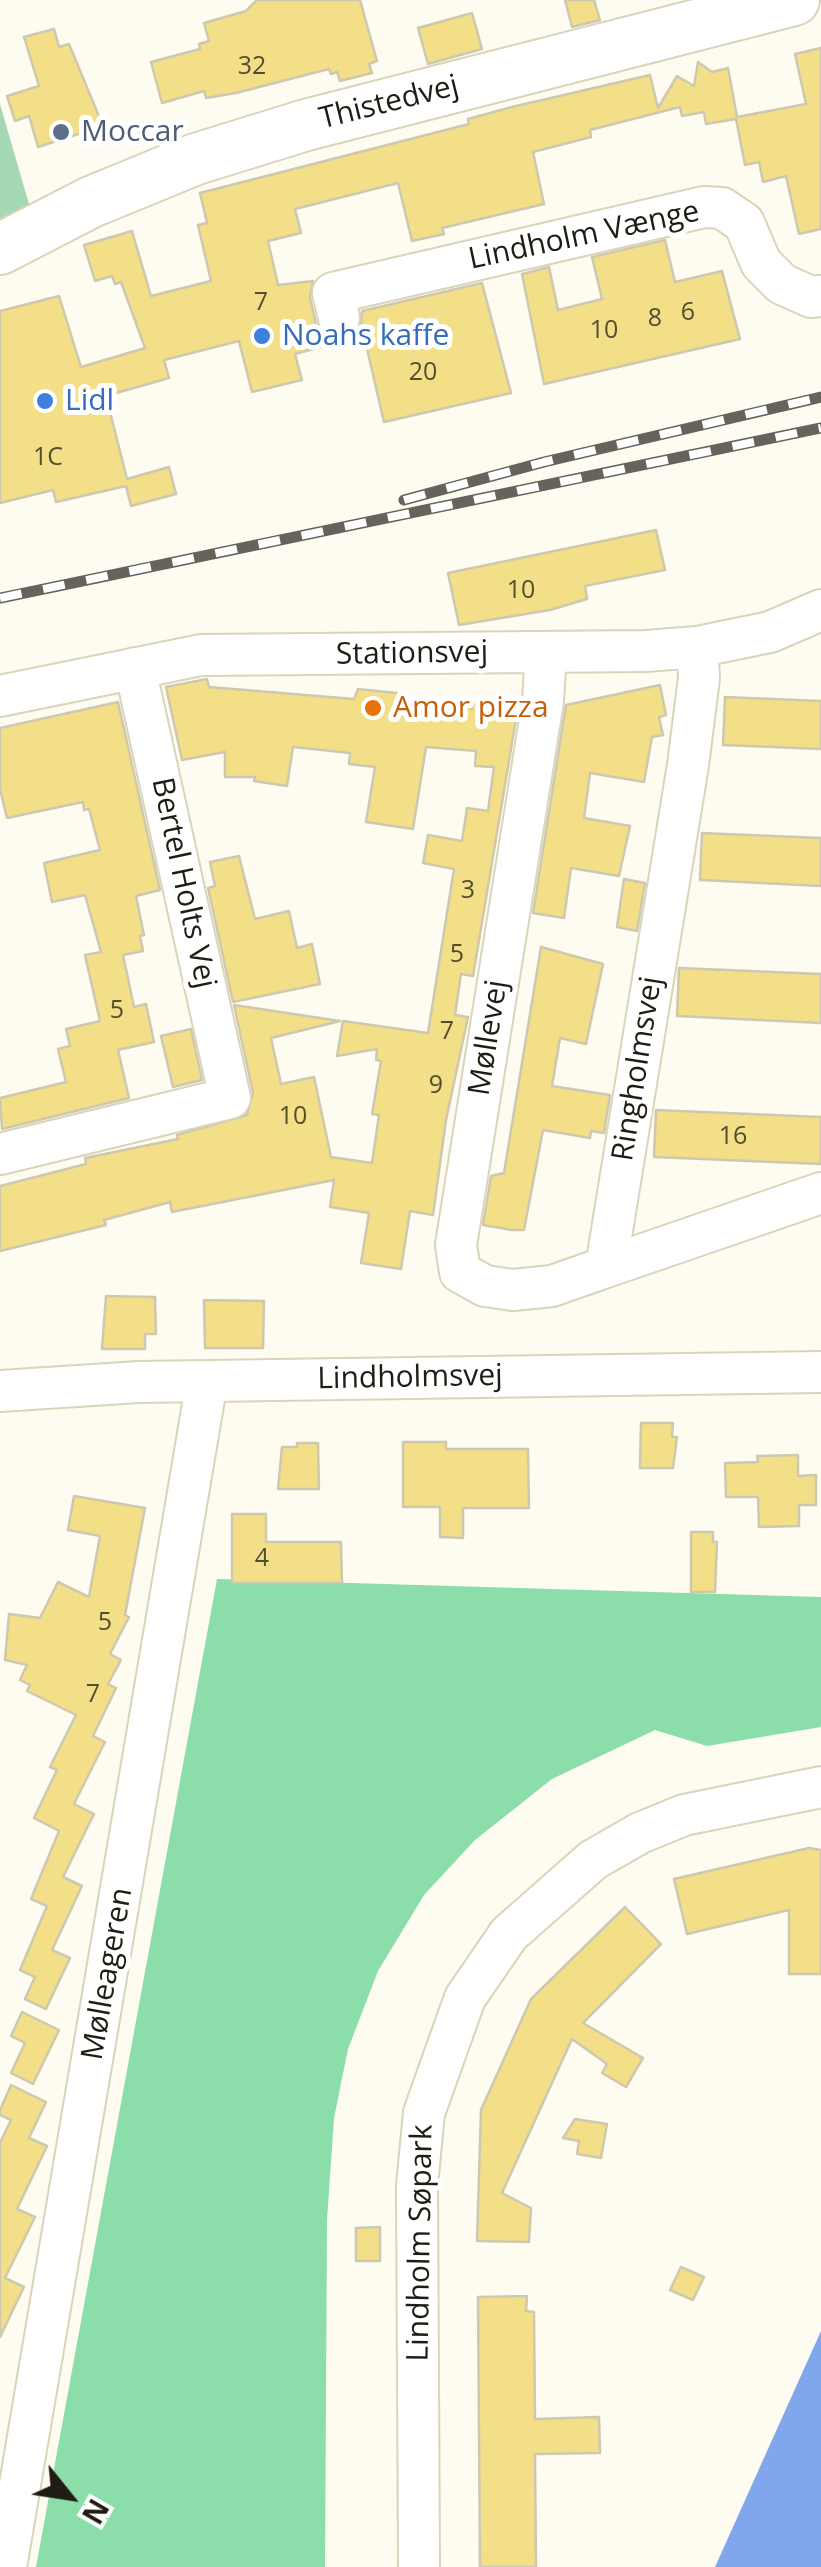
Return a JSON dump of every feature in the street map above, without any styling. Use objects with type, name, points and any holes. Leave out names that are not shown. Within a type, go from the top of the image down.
[{"type":"main road","name":"Thistedvej","points":[[0,249],[91,202],[251,142],[794,0]]},
{"type":"street","name":"Lindholm Vænge","points":[[339,318],[333,293],[704,207],[722,208],[744,223],[761,263],[782,284],[811,297],[821,296]]},
{"type":"street","name":"Stationsvej","points":[[0,696],[201,655],[697,647],[770,632],[821,610]]},
{"type":"street","name":"Ringholmsvej","points":[[606,1267],[688,764],[699,678],[697,647]]},
{"type":"street","name":"Møllevej","points":[[546,652],[543,701],[456,1245],[460,1272],[485,1286],[513,1290],[552,1286],[606,1267]]},
{"type":"street","name":"Bertel Holts Vej","points":[[0,1154],[230,1098],[135,668]]},
{"type":"street","points":[[606,1267],[821,1193]]},
{"type":"street","name":"Lindholmsvej","points":[[0,1390],[207,1381],[821,1372]]},
{"type":"street","name":"Mølleageren","points":[[6,2567],[207,1381]]},
{"type":"street","name":"Lindholm Søpark","points":[[419,2567],[417,2186],[424,2112],[465,1998],[510,1934],[546,1899],[605,1853],[684,1815],[821,1787]]},
{"type":"green space","points":[[0,104],[29,204],[0,220]]},
{"type":"green space","points":[[217,1579],[821,1597],[821,1727],[707,1746],[655,1730],[552,1779],[475,1840],[424,1895],[378,1971],[348,2049],[334,2118],[327,2220],[325,2567],[36,2567]]},
{"type":"water","points":[[821,2331],[821,2567],[715,2567]]},
{"type":"building","points":[[257,0],[360,0],[377,61],[369,64],[372,73],[340,81],[337,72],[331,74],[329,69],[236,93],[206,98],[204,91],[162,103],[151,62],[200,49],[199,44],[209,41],[204,23],[246,11]]},
{"type":"building","points":[[565,0],[594,0],[600,20],[572,27]]},
{"type":"building","points":[[472,13],[482,49],[428,64],[418,28]]},
{"type":"building","points":[[54,29],[59,47],[69,44],[103,126],[38,147],[29,116],[15,121],[7,96],[39,86],[24,37]]},
{"type":"building","points":[[821,48],[821,229],[799,234],[786,176],[763,182],[759,162],[745,165],[736,119],[706,124],[704,112],[682,116],[680,107],[590,130],[591,137],[533,152],[544,204],[442,228],[444,234],[412,241],[398,183],[295,209],[301,233],[268,241],[278,285],[313,281],[310,298],[316,324],[323,335],[343,341],[295,354],[302,380],[252,392],[239,341],[164,360],[169,378],[106,396],[127,479],[169,467],[176,494],[131,506],[126,486],[56,502],[53,490],[0,503],[0,311],[59,296],[81,367],[145,348],[121,282],[115,284],[112,276],[95,281],[84,245],[132,231],[151,296],[211,281],[198,225],[207,223],[200,193],[469,124],[468,119],[512,107],[650,75],[658,108],[677,76],[694,86],[698,62],[712,72],[728,68],[737,117],[806,104],[795,54]]},
{"type":"building","points":[[665,240],[675,282],[722,271],[740,339],[544,384],[522,274],[549,267],[558,310],[602,299],[592,257]]},
{"type":"building","points":[[482,283],[511,393],[384,422],[364,336],[346,340],[361,326],[362,311]]},
{"type":"building","points":[[656,530],[665,570],[585,586],[587,599],[550,610],[459,625],[448,573]]},
{"type":"building","points":[[207,679],[209,687],[354,699],[358,689],[406,694],[406,704],[472,709],[472,704],[518,707],[473,976],[461,974],[455,1015],[468,1017],[446,1120],[433,1215],[410,1211],[401,1269],[361,1263],[369,1213],[330,1207],[334,1180],[172,1212],[170,1202],[104,1220],[106,1225],[0,1251],[0,1186],[86,1164],[85,1158],[178,1139],[177,1135],[247,1115],[253,1093],[234,1005],[340,1021],[271,1038],[281,1084],[314,1077],[331,1157],[372,1163],[379,1115],[372,1114],[381,1061],[376,1060],[377,1049],[337,1056],[343,1021],[428,1033],[454,869],[423,863],[428,835],[462,841],[467,808],[488,811],[494,767],[475,766],[476,751],[426,747],[413,829],[366,822],[375,767],[349,764],[350,753],[293,747],[287,786],[254,781],[255,777],[225,777],[225,752],[182,760],[166,687]]},
{"type":"building","points":[[660,685],[666,715],[659,717],[663,735],[652,737],[644,782],[590,773],[584,818],[630,826],[619,876],[571,868],[564,918],[533,913],[566,705]]},
{"type":"building","points":[[725,697],[821,701],[821,749],[723,745]]},
{"type":"building","points":[[118,702],[160,890],[136,896],[144,935],[140,936],[143,951],[123,955],[134,1007],[146,1004],[154,1042],[118,1050],[129,1098],[2,1129],[0,1098],[66,1082],[58,1049],[70,1046],[66,1029],[100,1021],[85,955],[101,952],[85,895],[52,902],[44,863],[100,850],[89,809],[84,810],[83,802],[7,818],[0,789],[0,728]]},
{"type":"building","points":[[702,833],[821,838],[821,886],[700,880]]},
{"type":"building","points":[[239,856],[255,919],[289,911],[297,948],[312,944],[320,984],[233,1002],[208,888],[215,886],[210,862]]},
{"type":"building","points":[[624,879],[645,883],[637,931],[617,927]]},
{"type":"building","points":[[541,947],[603,964],[586,1044],[560,1038],[552,1086],[610,1095],[604,1133],[591,1131],[590,1138],[543,1130],[524,1230],[512,1230],[483,1225],[491,1176],[504,1173]]},
{"type":"building","points":[[679,968],[821,974],[821,1023],[677,1016]]},
{"type":"building","points":[[191,1029],[202,1080],[173,1087],[161,1036]]},
{"type":"building","points":[[656,1110],[821,1117],[821,1164],[654,1157]]},
{"type":"building","points":[[106,1296],[155,1297],[156,1334],[145,1334],[145,1349],[102,1349]]},
{"type":"building","points":[[204,1300],[264,1301],[263,1348],[205,1348]]},
{"type":"building","points":[[641,1423],[673,1423],[672,1437],[677,1437],[673,1468],[640,1468]]},
{"type":"building","points":[[403,1442],[446,1442],[446,1449],[528,1449],[529,1508],[463,1508],[463,1538],[440,1537],[440,1507],[403,1507]]},
{"type":"building","points":[[297,1443],[318,1443],[319,1489],[278,1489],[282,1447],[297,1447]]},
{"type":"building","points":[[798,1455],[798,1476],[816,1475],[816,1505],[799,1505],[799,1526],[759,1527],[758,1497],[726,1497],[725,1463],[758,1462],[757,1456]]},
{"type":"building","points":[[74,1496],[145,1508],[125,1615],[129,1617],[110,1654],[121,1660],[108,1684],[116,1688],[93,1736],[105,1742],[74,1804],[94,1814],[63,1877],[82,1886],[52,1950],[70,1958],[46,2009],[25,1999],[35,1977],[20,1970],[47,1906],[31,1899],[59,1831],[34,1818],[57,1770],[50,1767],[76,1715],[27,1691],[30,1685],[20,1680],[27,1665],[5,1660],[9,1614],[40,1618],[58,1582],[89,1597],[100,1536],[68,1530]]},
{"type":"building","points":[[232,1514],[266,1514],[266,1542],[341,1542],[342,1583],[232,1583]]},
{"type":"building","points":[[691,1532],[713,1532],[713,1542],[717,1542],[715,1592],[691,1592]]},
{"type":"building","points":[[809,1848],[821,1850],[821,1974],[789,1974],[789,1910],[687,1934],[674,1879]]},
{"type":"building","points":[[625,1907],[661,1944],[583,2023],[643,2058],[626,2087],[602,2073],[607,2064],[572,2039],[502,2193],[531,2208],[529,2242],[477,2241],[481,2110],[531,1999]]},
{"type":"building","points":[[22,2012],[59,2030],[33,2084],[11,2073],[25,2043],[11,2036]]},
{"type":"building","points":[[11,2085],[46,2102],[29,2138],[47,2146],[17,2209],[35,2217],[5,2278],[24,2287],[0,2337],[0,2143],[11,2120],[0,2115],[0,2110]]},
{"type":"building","points":[[575,2119],[607,2124],[601,2158],[577,2154],[579,2141],[563,2138]]},
{"type":"building","points":[[380,2227],[380,2261],[356,2261],[356,2228]]},
{"type":"building","points":[[681,2267],[704,2277],[693,2300],[670,2290]]},
{"type":"building","points":[[527,2296],[526,2311],[534,2312],[535,2419],[599,2417],[600,2453],[535,2454],[536,2567],[480,2567],[478,2297]]},
{"type":"railway","points":[[404,500],[544,462],[821,397]]},
{"type":"railway","points":[[0,598],[821,428]]},
{"type":"place","name":"Moccar","points":[[61,132]]},
{"type":"place","name":"Noahs kaffe","points":[[262,336]]},
{"type":"place","name":"Lidl","points":[[45,401]]},
{"type":"place","name":"Amor pizza","points":[[373,708]]}]
